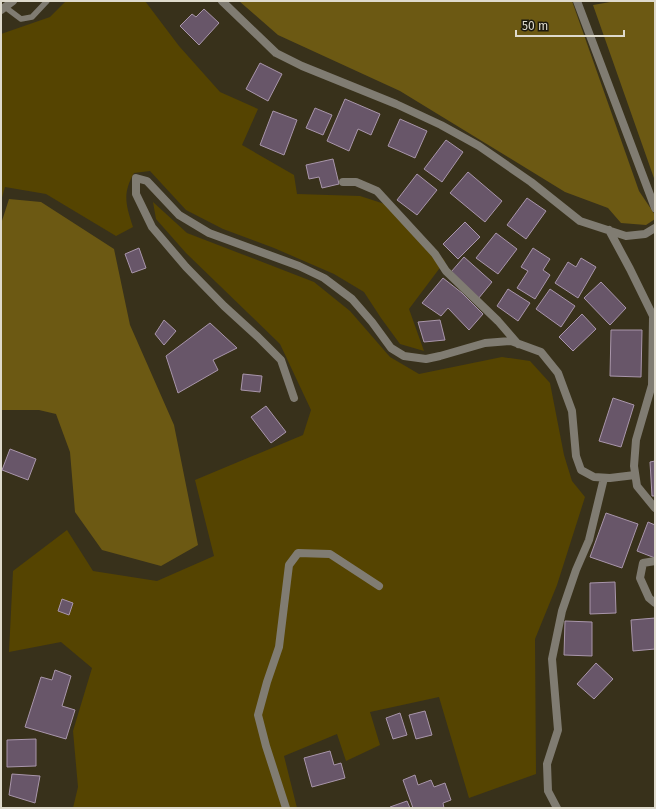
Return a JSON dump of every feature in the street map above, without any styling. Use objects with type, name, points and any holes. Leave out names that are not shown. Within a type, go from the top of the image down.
[{"type":"street","points":[[3,8],[13,1]]},
{"type":"street","points":[[222,1],[276,53],[302,66],[396,104],[441,125],[479,146],[531,182],[580,221],[626,236],[645,234],[655,228]]},
{"type":"street","points":[[576,1],[655,208]]},
{"type":"street","points":[[294,398],[281,360],[224,306],[186,267],[152,227],[136,194],[136,178],[147,181],[179,215],[209,233],[299,266],[324,278],[352,298],[391,348],[404,356],[426,359],[485,343],[511,342],[541,352],[558,373],[572,411],[576,456],[581,470],[594,477],[604,478],[635,476]]},
{"type":"street","points":[[343,182],[356,182],[377,191],[435,254],[446,272],[498,321],[519,344]]},
{"type":"street","points":[[609,230],[654,319],[652,386],[636,440],[634,466],[637,486],[655,508]]},
{"type":"street","points":[[557,808],[548,792],[547,764],[558,730],[552,659],[562,611],[576,570],[589,540],[604,478]]},
{"type":"street","points":[[286,808],[266,746],[258,715],[279,647],[289,565],[298,553],[330,554],[379,586]]},
{"type":"street","points":[[655,561],[644,563],[640,578],[649,598],[655,603]]},
{"type":"lane","points":[[3,8],[21,19],[32,17],[47,1]]},
{"type":"shaded area","points":[[66,1],[145,1],[179,46],[220,92],[258,109],[242,145],[294,175],[297,194],[360,196],[394,207],[445,261],[409,309],[424,351],[400,344],[364,292],[334,274],[274,248],[223,229],[186,210],[150,171],[134,173],[130,180],[126,200],[133,227],[116,236],[46,194],[5,187],[1,201],[1,34],[50,17]]},
{"type":"shaded area","points":[[239,1],[572,1],[639,191],[655,215],[655,219],[646,225],[621,223],[608,208],[565,192],[400,91],[278,35]]},
{"type":"shaded area","points":[[616,1],[655,1],[655,181],[593,5]]},
{"type":"shaded area","points":[[9,199],[41,202],[114,249],[130,325],[174,425],[198,545],[161,566],[102,550],[75,512],[70,452],[56,414],[39,410],[1,410],[1,224]]},
{"type":"shaded area","points":[[153,202],[187,233],[314,282],[350,311],[390,357],[419,374],[502,357],[530,361],[550,383],[564,455],[572,481],[585,497],[557,585],[535,639],[536,774],[469,798],[439,697],[370,712],[380,745],[346,761],[337,734],[284,756],[297,808],[73,808],[78,787],[73,731],[92,668],[61,642],[9,652],[13,571],[67,530],[93,571],[157,581],[214,556],[195,480],[303,435],[311,410],[280,344],[186,253],[156,219]]},
{"type":"building","points":[[204,9],[219,23],[199,45],[180,26],[192,14],[196,17]]},
{"type":"building","points":[[260,63],[282,74],[268,101],[246,89]]},
{"type":"building","points":[[345,99],[380,114],[371,135],[358,129],[349,151],[327,141]]},
{"type":"building","points":[[315,108],[332,115],[323,135],[306,128]]},
{"type":"building","points":[[273,111],[297,120],[284,155],[260,145]]},
{"type":"building","points":[[400,119],[427,131],[415,158],[388,146]]},
{"type":"building","points":[[446,140],[463,152],[442,182],[424,169]]},
{"type":"building","points":[[333,159],[339,184],[322,188],[319,177],[309,179],[306,165]]},
{"type":"building","points":[[468,172],[502,201],[485,222],[450,193]]},
{"type":"building","points":[[417,174],[437,190],[417,215],[397,200]]},
{"type":"building","points":[[527,198],[546,211],[526,239],[507,225]]},
{"type":"building","points":[[465,222],[480,237],[458,259],[443,244]]},
{"type":"building","points":[[496,233],[517,249],[498,274],[476,258]]},
{"type":"building","points":[[139,248],[146,268],[132,273],[125,254]]},
{"type":"building","points":[[533,248],[550,259],[543,270],[550,275],[535,299],[517,288],[528,271],[521,267]]},
{"type":"building","points":[[464,257],[492,282],[478,299],[451,272]]},
{"type":"building","points":[[581,258],[596,267],[578,298],[555,283],[568,262],[576,267]]},
{"type":"building","points":[[443,278],[462,293],[483,314],[469,330],[448,308],[441,316],[422,303]]},
{"type":"building","points":[[601,282],[626,308],[610,325],[584,298]]},
{"type":"building","points":[[508,289],[530,303],[518,321],[497,306]]},
{"type":"building","points":[[550,289],[575,306],[561,327],[536,309]]},
{"type":"building","points":[[582,314],[596,329],[573,351],[559,337]]},
{"type":"building","points":[[164,320],[176,331],[164,345],[155,334]]},
{"type":"building","points":[[440,320],[445,340],[424,342],[418,322]]},
{"type":"building","points":[[210,323],[237,348],[213,360],[218,370],[178,393],[166,356]]},
{"type":"building","points":[[611,330],[642,330],[641,377],[610,376]]},
{"type":"building","points":[[243,374],[262,376],[260,392],[241,390]]},
{"type":"building","points":[[613,398],[634,405],[621,447],[599,441]]},
{"type":"building","points":[[266,406],[286,432],[271,443],[251,417]]},
{"type":"building","points":[[10,449],[36,459],[28,480],[2,470]]},
{"type":"building","points":[[655,461],[655,496],[652,496],[650,462]]},
{"type":"building","points":[[606,513],[638,524],[622,568],[590,557]]},
{"type":"building","points":[[648,522],[655,525],[655,558],[637,551]]},
{"type":"building","points":[[615,582],[616,613],[590,614],[590,583]]},
{"type":"building","points":[[62,599],[73,603],[69,615],[58,611]]},
{"type":"building","points":[[655,618],[655,649],[633,651],[631,620]]},
{"type":"building","points":[[565,621],[592,622],[592,656],[564,655]]},
{"type":"building","points":[[596,663],[613,679],[594,699],[577,684]]},
{"type":"building","points":[[55,670],[71,676],[62,706],[75,710],[66,739],[25,727],[41,677],[52,680]]},
{"type":"building","points":[[425,711],[432,735],[416,739],[409,715]]},
{"type":"building","points":[[400,713],[407,735],[393,739],[386,718]]},
{"type":"building","points":[[36,739],[36,766],[7,767],[7,740]]},
{"type":"building","points":[[330,751],[334,765],[341,763],[345,778],[312,787],[304,758]]},
{"type":"building","points":[[12,774],[40,776],[35,803],[9,795]]},
{"type":"building","points":[[415,775],[418,785],[431,780],[434,787],[445,783],[451,800],[443,803],[444,808],[413,808],[403,780]]},
{"type":"building","points":[[407,801],[410,808],[390,808],[390,807]]}]
